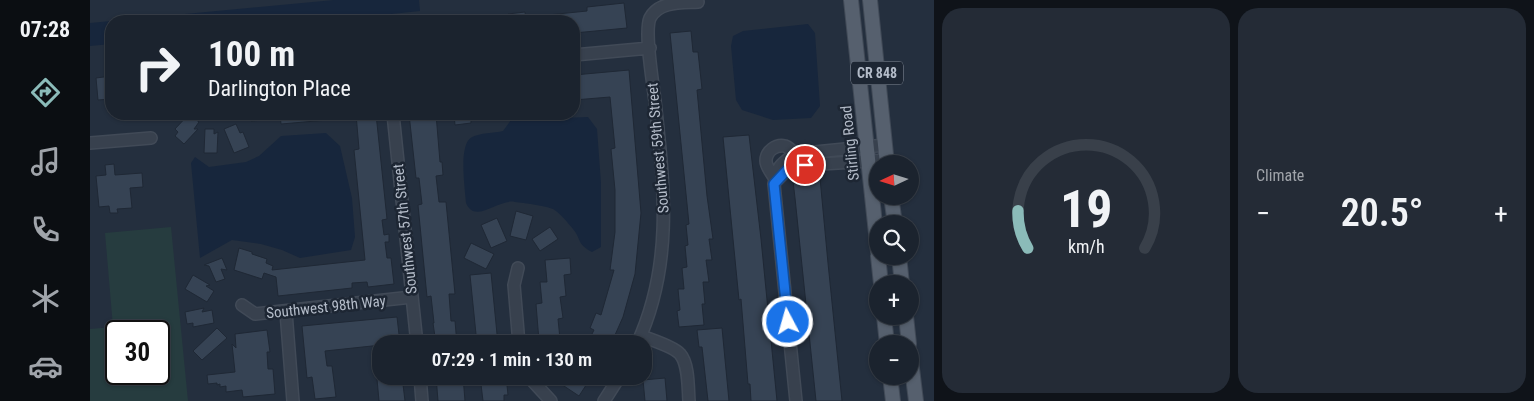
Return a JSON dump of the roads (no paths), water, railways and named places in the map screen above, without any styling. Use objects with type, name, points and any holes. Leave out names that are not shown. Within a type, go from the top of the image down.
[{"type":"main road","name":"Stirling Road","points":[[852,0],[874,215]]},
{"type":"main road","name":"CR 848","points":[[870,0],[886,155]]},
{"type":"main road","points":[[891,385],[893,401]]},
{"type":"main road","points":[[914,385],[916,401]]},
{"type":"street","name":"Southwest 59th Street","points":[[641,335],[658,278],[665,208],[664,181],[650,48],[650,18],[657,9],[668,5],[698,2]]},
{"type":"street","points":[[580,54],[650,48]]},
{"type":"street","name":"Southwest 57th Street","points":[[394,120],[416,335]]},
{"type":"street","points":[[90,143],[151,138]]},
{"type":"street","points":[[774,181],[779,166],[795,154],[885,145]]},
{"type":"street","points":[[796,401],[774,181],[767,167],[766,160],[772,148],[784,146],[805,165]]},
{"type":"street","points":[[822,151],[822,154],[832,164]]},
{"type":"street","points":[[774,181],[787,170],[805,165],[868,162]]},
{"type":"street","points":[[518,268],[514,285],[519,335]]},
{"type":"street","name":"Southwest 98th Way","points":[[242,305],[255,314],[412,297]]},
{"type":"street","points":[[286,312],[293,401]]},
{"type":"street","points":[[652,341],[659,342],[680,354],[687,371],[689,401]]},
{"type":"street","points":[[421,385],[422,401]]},
{"type":"street","points":[[536,385],[551,401]]},
{"type":"street","points":[[604,401],[614,385]]},
{"type":"water","points":[[334,0],[419,0],[420,11],[382,15],[175,15]]},
{"type":"water","points":[[105,22],[105,45],[90,46],[90,23]]},
{"type":"water","points":[[808,24],[815,33],[820,106],[811,118],[773,120],[742,110],[736,100],[731,46],[733,36],[743,31]]},
{"type":"water","points":[[580,117],[588,117],[597,129],[601,183],[601,247],[592,252],[587,249],[581,244],[576,233],[564,218],[550,208],[509,202],[481,211],[475,212],[470,209],[466,203],[463,167],[465,148],[472,137],[503,131],[511,120],[580,120]]},
{"type":"water","points":[[326,133],[340,146],[352,198],[355,237],[351,250],[300,258],[261,244],[232,240],[200,258],[191,163],[195,157],[209,167],[246,162],[259,156],[281,136]]}]
